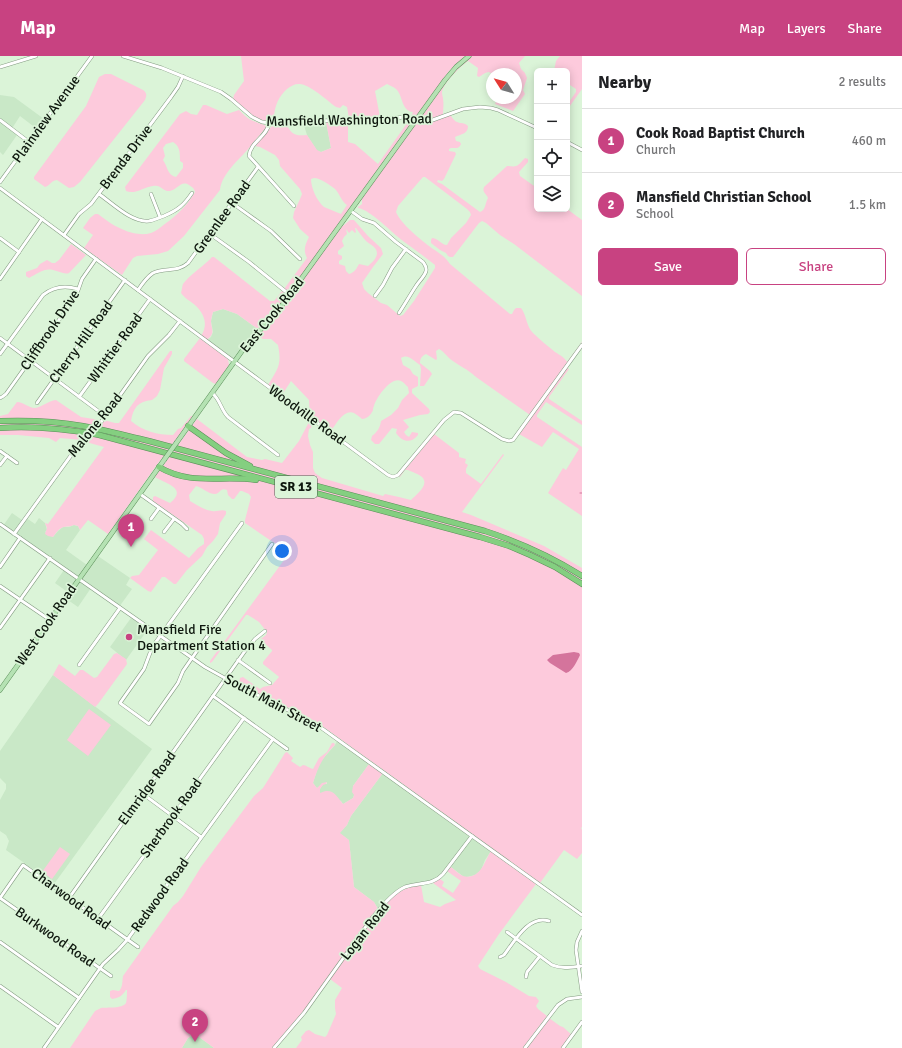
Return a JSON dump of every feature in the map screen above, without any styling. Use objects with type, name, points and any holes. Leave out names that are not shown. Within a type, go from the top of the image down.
[{"type":"highway","name":"SR 13","points":[[0,422],[45,422],[87,427],[118,433],[496,535],[524,545],[545,555],[582,576]]},
{"type":"highway","points":[[188,426],[234,458],[250,466],[281,477]]},
{"type":"highway","name":"SR 13","points":[[0,428],[44,428],[88,433],[307,490],[502,544],[524,552],[582,584]]},
{"type":"highway","points":[[159,467],[190,478],[208,479],[235,477],[307,490]]},
{"type":"main road","name":"East Cook Road","points":[[79,579],[234,362],[290,295],[449,75],[469,56]]},
{"type":"main road","name":"West Cook Road","points":[[1,687],[79,579]]},
{"type":"street","points":[[0,67],[36,56]]},
{"type":"street","name":"Plainview Avenue","points":[[0,182],[92,56]]},
{"type":"street","name":"Mansfield Washington Road","points":[[125,56],[183,76],[221,92],[254,119],[262,122],[374,120],[406,117],[430,120],[463,109],[484,107],[494,109],[534,127]]},
{"type":"street","name":"Brenda Drive","points":[[64,235],[77,216],[89,206],[171,97],[183,76]]},
{"type":"street","points":[[0,120],[29,142]]},
{"type":"street","name":"Greenlee Road","points":[[138,290],[152,274],[159,271],[179,269],[188,263],[258,166],[250,158],[249,154],[251,148],[269,128],[270,123]]},
{"type":"street","points":[[570,144],[582,150]]},
{"type":"street","points":[[258,166],[294,206]]},
{"type":"street","name":"Woodville Road","points":[[0,188],[388,475],[395,477],[444,420],[454,412],[461,413],[502,439],[509,441],[512,440],[582,345]]},
{"type":"street","points":[[98,194],[132,218],[136,220],[148,221],[160,218],[178,209],[185,204],[192,193]]},
{"type":"street","points":[[151,194],[160,218]]},
{"type":"street","points":[[232,203],[271,231],[300,259]]},
{"type":"street","points":[[351,211],[362,219],[374,223],[426,265],[425,273],[408,302],[399,313]]},
{"type":"street","points":[[0,279],[42,219]]},
{"type":"street","points":[[210,234],[249,262],[290,295]]},
{"type":"street","points":[[0,238],[19,252]]},
{"type":"street","points":[[375,296],[392,268],[406,249]]},
{"type":"street","name":"Cliffbrook Drive","points":[[0,398],[6,394],[76,296],[84,276],[96,259]]},
{"type":"street","name":"Cherry Hill Road","points":[[37,403],[125,280]]},
{"type":"street","points":[[0,354],[46,292],[65,286],[78,289]]},
{"type":"street","name":"Whittier Road","points":[[80,398],[150,299]]},
{"type":"street","name":"Malone Road","points":[[14,534],[69,457],[86,440],[105,416],[148,356],[169,335],[180,321]]},
{"type":"street","points":[[0,338],[105,416]]},
{"type":"street","points":[[212,393],[216,396],[223,411],[228,417],[278,455]]},
{"type":"street","points":[[0,451],[17,463]]},
{"type":"street","points":[[0,466],[7,456]]},
{"type":"street","points":[[140,494],[183,525],[187,530]]},
{"type":"street","points":[[151,519],[159,508]]},
{"type":"street","points":[[164,532],[174,519]]},
{"type":"street","points":[[242,523],[160,636],[151,650],[144,669],[120,703],[149,724],[176,687],[183,671],[272,544]]},
{"type":"street","name":"South Main Street","points":[[0,524],[192,658],[225,678],[316,724],[582,915]]},
{"type":"street","points":[[0,567],[20,538]]},
{"type":"street","points":[[0,628],[50,558]]},
{"type":"street","points":[[0,586],[50,620]]},
{"type":"street","points":[[79,665],[120,608]]},
{"type":"street","name":"Elmridge Road","points":[[69,898],[238,660],[249,646],[265,631]]},
{"type":"street","points":[[238,660],[270,683]]},
{"type":"street","points":[[213,696],[287,749]]},
{"type":"street","name":"Sherbrook Road","points":[[98,918],[244,718]]},
{"type":"street","name":"Redwood Road","points":[[44,1048],[108,958],[127,940],[273,739]]},
{"type":"street","points":[[143,794],[202,838]]},
{"type":"street","name":"Logan Road","points":[[274,1048],[304,1013],[381,907],[403,888],[432,882],[438,879],[472,836]]},
{"type":"street","name":"Charwood Road","points":[[0,898],[23,865],[138,947]]},
{"type":"street","name":"Burkwood Road","points":[[0,898],[110,976]]},
{"type":"street","points":[[500,957],[504,955],[525,928],[531,923],[543,920],[549,922]]},
{"type":"street","points":[[582,931],[576,946],[580,966],[582,992]]},
{"type":"street","points":[[507,932],[556,967],[565,968],[580,966]]},
{"type":"street","points":[[0,942],[79,998]]},
{"type":"street","points":[[526,977],[527,972],[540,956]]},
{"type":"street","points":[[0,986],[58,1027]]},
{"type":"street","points":[[525,1048],[558,1005],[567,999],[582,997]]},
{"type":"street","points":[[563,1048],[582,1022]]},
{"type":"shaded area","points":[[241,56],[465,56],[449,71],[419,113],[424,113],[453,73],[472,56],[525,56],[519,63],[521,68],[486,68],[486,73],[479,77],[477,76],[478,68],[468,61],[448,80],[442,93],[443,115],[445,117],[450,115],[458,123],[468,126],[468,129],[455,137],[456,141],[460,142],[461,144],[456,148],[449,149],[449,151],[455,152],[456,154],[444,179],[442,181],[438,180],[437,182],[442,184],[480,212],[484,208],[488,198],[484,192],[484,187],[507,166],[519,165],[525,158],[528,159],[528,162],[519,172],[520,176],[534,186],[534,212],[570,211],[582,220],[582,296],[482,221],[453,257],[448,256],[440,250],[431,243],[432,238],[447,245],[451,238],[466,223],[471,215],[467,209],[425,177],[423,177],[398,206],[396,212],[398,217],[415,235],[443,256],[450,264],[510,314],[512,314],[516,308],[521,308],[533,333],[541,341],[563,357],[567,362],[582,342],[530,415],[449,358],[439,349],[436,351],[436,360],[426,354],[421,358],[420,363],[432,374],[424,386],[420,386],[420,365],[409,357],[406,356],[401,358],[403,365],[410,369],[413,374],[418,377],[418,386],[412,389],[412,393],[429,409],[430,412],[428,414],[403,420],[409,427],[404,432],[406,435],[409,437],[412,432],[418,433],[415,438],[410,441],[404,440],[398,436],[396,433],[397,429],[392,428],[379,444],[375,444],[371,440],[372,436],[379,428],[381,421],[391,415],[398,408],[402,400],[409,393],[408,387],[401,381],[397,380],[384,389],[375,402],[373,410],[368,417],[362,419],[354,413],[347,413],[331,431],[310,416],[309,400],[291,381],[282,395],[268,385],[279,362],[280,357],[278,345],[271,339],[263,339],[258,336],[280,311],[343,225],[350,220],[354,220],[381,248],[383,254],[362,283],[364,289],[368,293],[381,303],[387,305],[400,316],[403,315],[414,301],[435,268],[435,265],[398,237],[375,217],[358,208],[362,204],[362,199],[290,293],[284,289],[307,258],[305,248],[309,237],[300,229],[293,218],[302,194],[300,189],[280,166],[279,160],[275,155],[255,146],[272,126],[278,123],[286,124],[294,134],[307,135],[317,150],[321,152],[331,148],[326,122],[348,122],[348,142],[355,144],[378,164],[410,119],[413,112],[406,109],[396,89],[387,84],[375,91],[380,117],[349,118],[347,107],[343,105],[340,108],[336,107],[313,89],[303,84],[293,85],[284,92],[275,108],[274,116],[277,121],[257,119],[252,116],[233,99],[234,95],[244,81]],"holes":[[[317,178],[329,184],[336,190],[347,205],[341,214],[324,207],[319,201],[312,186],[311,179]],[[356,228],[366,241],[374,247],[377,255],[368,266],[359,264],[356,269],[349,274],[346,271],[345,266],[339,264],[342,256],[338,254],[338,251],[344,246],[342,241],[347,234],[346,229],[349,233],[352,230],[355,233]]]},
{"type":"shaded area","points":[[560,56],[582,56],[582,89],[570,106],[570,101],[576,92],[576,89],[570,85],[570,68],[555,68],[556,61]]},
{"type":"shaded area","points":[[522,70],[527,78],[523,90],[525,94],[522,98]]},
{"type":"shaded area","points":[[105,74],[111,74],[143,90],[146,94],[145,100],[80,182],[74,187],[69,188],[57,180],[45,187],[34,179],[34,177],[86,106],[99,77]]},
{"type":"shaded area","points":[[0,95],[14,97],[44,119],[37,129],[20,116],[11,130],[17,135],[3,155],[0,152]]},
{"type":"shaded area","points":[[495,104],[518,104],[513,111]]},
{"type":"shaded area","points":[[203,105],[227,114],[239,110],[249,119],[265,125],[266,128],[227,172],[221,184],[220,190],[184,236],[168,251],[133,258],[122,275],[84,248],[93,235],[83,228],[90,218],[95,214],[98,214],[123,230],[148,234],[158,229],[180,211],[195,192],[189,185],[181,184],[170,191],[156,186],[129,192],[126,191],[125,187],[180,114],[186,111],[197,115]],"holes":[[[173,142],[179,150],[180,161],[183,163],[183,168],[176,177],[169,173],[163,160],[165,156],[163,148],[166,144]]]},
{"type":"shaded area","points":[[303,122],[326,122],[331,148],[321,152],[317,151],[307,135]]},
{"type":"shaded area","points":[[71,244],[86,255],[69,273],[47,270],[29,278],[26,276],[26,272],[37,268],[40,264],[47,260],[55,263]]},
{"type":"shaded area","points":[[212,257],[214,257],[270,301],[274,301],[282,291],[288,296],[259,330],[237,314],[223,309],[213,312],[211,319],[212,332],[210,338],[207,340],[201,336],[205,324],[202,313],[181,293],[183,285],[186,281]]},
{"type":"shaded area","points":[[223,309],[237,314],[259,330],[234,358],[207,340],[211,337],[213,332],[211,321],[213,312]]},
{"type":"shaded area","points":[[200,338],[228,359],[229,365],[216,384],[184,361]]},
{"type":"shaded area","points":[[170,351],[172,351],[172,354],[164,368],[160,390],[157,396],[152,400],[143,402],[137,406],[133,412],[131,421],[150,432],[173,435],[191,416],[193,416],[108,534],[88,520],[80,530],[78,526],[74,525],[61,528],[53,537],[45,534],[47,528],[45,523],[48,524],[104,447],[86,442],[92,437],[104,420],[119,423]]},
{"type":"shaded area","points":[[567,368],[569,369],[549,399],[582,421],[582,425],[546,402],[537,417],[582,447],[582,516],[548,493],[563,468],[566,470],[579,449],[553,432],[542,447],[519,434]]},
{"type":"shaded area","points":[[56,400],[81,417],[100,420],[88,436],[82,440],[60,438],[56,442],[49,438],[0,435],[0,416],[8,414],[17,402],[35,408]]},
{"type":"shaded area","points":[[197,419],[247,457],[282,463],[299,441],[309,422],[312,424],[311,428],[309,429],[308,436],[313,452],[313,468],[315,473],[322,478],[383,496],[385,494],[411,500],[421,490],[424,480],[421,476],[408,470],[405,470],[399,477],[434,434],[459,453],[459,457],[466,459],[465,463],[468,465],[466,473],[481,484],[503,454],[504,455],[462,512],[544,546],[582,568],[582,853],[577,859],[564,850],[540,883],[325,728],[308,717],[239,684],[240,678],[243,677],[260,689],[272,685],[279,677],[263,664],[272,651],[261,640],[267,632],[259,622],[248,615],[246,615],[210,663],[287,556],[286,551],[245,523],[251,497],[249,494],[240,491],[234,499],[232,499],[228,495],[227,490],[223,489],[215,494],[212,494],[196,486],[189,495],[190,501],[209,510],[226,511],[226,514],[220,523],[218,534],[213,541],[207,547],[202,556],[187,570],[176,584],[165,577],[162,577],[151,592],[130,578],[132,576],[139,575],[158,550],[144,539],[151,530],[189,558],[204,544],[202,535],[153,501],[153,497],[155,496],[170,503],[175,498],[177,494],[176,490],[169,484],[155,477]]},
{"type":"shaded area","points":[[12,513],[22,520],[25,517],[35,524],[39,518],[45,523],[47,530],[45,532],[53,537],[63,527],[74,525],[78,526],[80,530],[66,550],[87,565],[95,554],[130,578],[126,585],[132,589],[119,607],[91,588],[78,607],[65,598],[69,593],[55,583],[64,570],[3,526]]},
{"type":"shaded area","points":[[131,618],[148,629],[126,660],[110,647]]},
{"type":"shaded area","points":[[574,652],[579,653],[580,655],[573,668],[566,673],[547,660],[553,655]]},
{"type":"shaded area","points":[[117,653],[126,659],[127,664],[95,707],[53,675],[59,664],[75,676],[80,670],[83,670],[94,678],[97,677],[114,654]]},
{"type":"shaded area","points":[[53,675],[152,749],[54,884],[6,850],[9,841],[6,835],[0,831],[0,800],[6,789],[6,784],[0,778],[0,751]]},
{"type":"shaded area","points":[[89,709],[111,725],[88,756],[67,740]]},
{"type":"shaded area","points":[[337,741],[369,764],[353,786],[353,798],[343,804],[341,801],[320,793],[320,789],[323,785],[317,788],[313,783],[317,770],[321,761]]},
{"type":"shaded area","points":[[332,743],[335,745],[321,762],[313,783],[317,788],[322,783],[327,782],[320,789],[320,793],[324,791],[331,791],[343,804],[353,798],[353,786],[369,764],[383,773],[340,833],[349,840],[354,887],[374,902],[378,909],[300,1016],[273,1048],[214,1048],[195,1034],[188,1038],[182,1048],[70,1048],[95,1011],[101,1008],[121,1006],[126,1003],[127,990],[117,998],[112,999],[110,997],[110,991],[119,991],[122,986],[123,976],[173,906],[183,896],[201,867],[254,796],[263,788],[285,753],[287,752],[293,758],[291,761],[300,767],[304,765],[313,769],[319,758],[327,752]]},
{"type":"shaded area","points":[[383,773],[470,836],[442,874],[433,880],[405,886],[378,909],[374,902],[354,887],[349,840],[339,833],[347,825],[351,816]]},
{"type":"shaded area","points":[[472,838],[491,851],[481,870],[475,875],[464,877],[451,867]]},
{"type":"shaded area","points":[[60,847],[70,854],[52,879],[42,872]]},
{"type":"shaded area","points":[[491,851],[536,884],[499,934],[478,966],[480,969],[529,996],[536,997],[539,1001],[536,1006],[547,1016],[523,1048],[296,1048],[302,1040],[301,1037],[306,1031],[309,1030],[315,1034],[325,1037],[327,1035],[336,1014],[335,1000],[342,988],[330,979],[375,915],[389,900],[405,889],[421,885],[424,902],[440,907],[456,900],[433,883],[440,879],[444,882],[442,886],[453,893],[461,881],[447,871],[451,867],[463,876],[472,876],[479,872]]},
{"type":"shaded area","points":[[549,1018],[572,1035],[562,1048],[526,1048]]},
{"type":"shaded area","points":[[195,1034],[214,1048],[182,1048],[188,1038]]},
{"type":"place","name":"Cook Road Baptist Church","points":[[131,547]]},
{"type":"place","name":"Mansfield Fire Department Station 4","points":[[129,637]]},
{"type":"place","name":"Mansfield Christian School","points":[[195,1042]]}]
